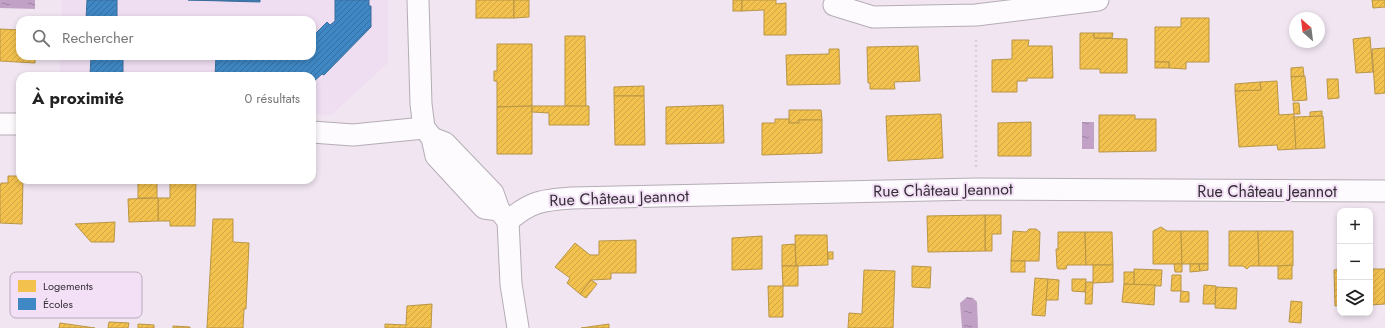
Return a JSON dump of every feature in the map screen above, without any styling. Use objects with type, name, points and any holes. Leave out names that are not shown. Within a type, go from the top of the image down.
[{"type":"street","points":[[418,0],[421,104],[428,133]]},
{"type":"street","points":[[834,5],[873,18],[976,15],[1098,0]]},
{"type":"street","points":[[0,124],[16,124]]},
{"type":"street","points":[[316,132],[353,135],[428,133],[445,143],[494,193],[503,216],[518,328]]},
{"type":"street","name":"Rue Château Jeannot","points":[[503,216],[518,212],[542,200],[565,198],[976,189],[1385,191]]},
{"type":"path","points":[[976,15],[976,189]]},
{"type":"shaded area","points":[[62,0],[388,0],[388,63],[331,115],[316,114],[316,72],[60,72],[60,60],[316,60],[316,16],[61,16]]},
{"type":"water","points":[[0,0],[35,0],[35,9],[0,8]]},
{"type":"water","points":[[1082,122],[1094,122],[1094,149],[1082,149]]},
{"type":"water","points":[[967,297],[973,298],[977,302],[978,328],[962,328],[960,303]]},
{"type":"building: Logements","points":[[476,0],[514,0],[514,18],[476,18]]},
{"type":"building: Logements","points":[[514,0],[529,0],[529,17],[514,18]]},
{"type":"building: Logements","points":[[733,0],[742,0],[742,11],[733,11]]},
{"type":"building: Logements","points":[[742,0],[776,0],[776,4],[786,3],[786,35],[764,35],[764,10],[742,11]]},
{"type":"building: Logements","points":[[1372,0],[1385,0],[1385,7],[1373,8]]},
{"type":"building: Logements","points":[[1181,18],[1209,18],[1209,62],[1186,62],[1186,69],[1169,68],[1169,62],[1155,62],[1155,27],[1181,27]]},
{"type":"building: Logements","points":[[0,29],[16,30],[16,60],[35,60],[35,63],[0,61]]},
{"type":"building: Logements","points":[[1080,33],[1094,33],[1094,38],[1127,39],[1127,73],[1100,73],[1100,69],[1080,69]]},
{"type":"building: Logements","points":[[1094,33],[1113,33],[1112,38],[1094,38]]},
{"type":"building: Logements","points":[[565,36],[585,36],[586,107],[565,106]]},
{"type":"building: Logements","points":[[1370,37],[1373,72],[1356,73],[1353,39]]},
{"type":"building: Logements","points":[[1012,40],[1029,40],[1028,46],[1052,46],[1053,78],[1027,78],[1027,81],[1017,81],[1017,92],[992,92],[992,60],[1012,59]]},
{"type":"building: Logements","points":[[497,44],[532,44],[532,106],[497,107],[497,81],[494,81],[494,71],[497,71]]},
{"type":"building: Logements","points":[[918,46],[920,81],[894,82],[895,89],[870,89],[870,83],[868,83],[867,47]]},
{"type":"building: Logements","points":[[1385,48],[1385,93],[1375,94],[1372,49]]},
{"type":"building: Logements","points":[[829,49],[839,49],[840,84],[787,85],[786,55],[829,54]]},
{"type":"building: Logements","points":[[1155,62],[1169,62],[1169,68],[1155,68]]},
{"type":"building: Logements","points":[[1303,67],[1304,76],[1291,77],[1291,68]]},
{"type":"building: Logements","points":[[1305,76],[1307,100],[1293,101],[1291,77]]},
{"type":"building: Logements","points":[[1327,79],[1338,79],[1339,98],[1328,99]]},
{"type":"building: Logements","points":[[1277,81],[1279,115],[1294,114],[1296,149],[1278,150],[1277,145],[1239,147],[1235,91],[1261,90],[1260,82]]},
{"type":"building: Logements","points":[[1260,82],[1261,90],[1235,91],[1235,84]]},
{"type":"building: Logements","points":[[644,86],[644,96],[614,96],[614,87]]},
{"type":"building: Logements","points":[[614,96],[644,96],[645,145],[615,145]]},
{"type":"building: Logements","points":[[1293,103],[1299,103],[1300,114],[1294,114]]},
{"type":"building: Logements","points":[[723,105],[724,143],[666,144],[666,107]]},
{"type":"building: Logements","points":[[532,106],[532,154],[497,154],[497,107]]},
{"type":"building: Logements","points":[[532,106],[589,106],[589,125],[549,125],[549,113],[532,112]]},
{"type":"building: Logements","points":[[789,110],[821,110],[822,120],[799,120],[799,123],[789,123]]},
{"type":"building: Logements","points":[[1322,111],[1322,116],[1310,117],[1310,112]]},
{"type":"building: Logements","points":[[941,114],[943,158],[888,161],[886,116]]},
{"type":"building: Logements","points":[[1099,115],[1135,115],[1135,119],[1156,119],[1156,151],[1099,152]]},
{"type":"building: Logements","points":[[1323,116],[1325,148],[1296,149],[1294,117]]},
{"type":"building: Logements","points":[[775,119],[789,119],[789,123],[799,123],[799,120],[822,120],[822,153],[762,155],[762,123],[775,123]]},
{"type":"building: Logements","points":[[1031,122],[1031,156],[998,156],[998,123]]},
{"type":"building: Logements","points":[[8,176],[16,176],[16,184],[23,184],[22,224],[0,223],[0,186],[1,183],[8,183]]},
{"type":"building: Logements","points":[[138,184],[157,184],[157,198],[138,198]]},
{"type":"building: Logements","points":[[170,184],[196,184],[195,226],[170,226],[170,221],[158,221],[158,198],[170,198]]},
{"type":"building: Logements","points":[[158,198],[158,221],[129,222],[128,199]]},
{"type":"building: Logements","points":[[985,215],[1001,215],[1001,234],[992,234],[992,251],[985,251]]},
{"type":"building: Logements","points":[[985,215],[985,251],[928,252],[927,216]]},
{"type":"building: Logements","points":[[213,219],[233,219],[233,242],[249,243],[246,309],[244,309],[243,328],[207,328]]},
{"type":"building: Logements","points":[[115,222],[114,242],[91,242],[75,224]]},
{"type":"building: Logements","points":[[1161,227],[1167,231],[1181,231],[1182,264],[1153,264],[1153,231]]},
{"type":"building: Logements","points":[[1029,229],[1036,229],[1040,232],[1039,261],[1011,261],[1013,231],[1026,232]]},
{"type":"building: Logements","points":[[1181,231],[1208,231],[1208,264],[1182,264]]},
{"type":"building: Logements","points":[[1229,231],[1258,231],[1259,266],[1250,266],[1247,269],[1243,266],[1229,266]]},
{"type":"building: Logements","points":[[1258,231],[1293,231],[1293,266],[1259,266]]},
{"type":"building: Logements","points":[[1058,232],[1085,232],[1086,265],[1067,265],[1066,269],[1058,269],[1056,249],[1058,249]]},
{"type":"building: Logements","points":[[1085,232],[1112,232],[1113,265],[1086,265]]},
{"type":"building: Logements","points":[[795,235],[827,235],[828,265],[796,266]]},
{"type":"building: Logements","points":[[762,236],[762,269],[732,270],[732,238]]},
{"type":"building: Logements","points":[[636,240],[636,273],[611,273],[611,279],[591,280],[580,294],[567,283],[570,278],[555,267],[575,243],[590,255],[599,255],[599,241]]},
{"type":"building: Logements","points":[[795,244],[796,266],[782,266],[782,245]]},
{"type":"building: Logements","points":[[828,252],[833,252],[833,259],[828,259]]},
{"type":"building: Logements","points":[[1011,261],[1025,261],[1025,272],[1011,272]]},
{"type":"building: Logements","points":[[1174,264],[1182,264],[1182,272],[1175,272]]},
{"type":"building: Logements","points":[[1190,264],[1199,264],[1200,271],[1190,272]]},
{"type":"building: Logements","points":[[1199,264],[1208,264],[1208,270],[1200,271]]},
{"type":"building: Logements","points":[[1093,265],[1113,265],[1113,282],[1093,283]]},
{"type":"building: Logements","points":[[1292,265],[1292,279],[1278,279],[1278,266]]},
{"type":"building: Logements","points":[[782,266],[798,266],[798,286],[783,286]]},
{"type":"building: Logements","points":[[912,266],[931,267],[930,288],[912,287]]},
{"type":"building: Logements","points":[[1134,269],[1162,270],[1161,286],[1134,285]]},
{"type":"building: Logements","points":[[1373,269],[1385,269],[1385,304],[1373,305]]},
{"type":"building: Logements","points":[[864,270],[895,271],[893,328],[848,328],[849,313],[862,314]]},
{"type":"building: Logements","points":[[1334,270],[1337,270],[1337,306],[1335,306]]},
{"type":"building: Logements","points":[[1124,272],[1134,272],[1134,285],[1124,284]]},
{"type":"building: Logements","points":[[1172,275],[1181,275],[1181,291],[1171,291]]},
{"type":"building: Logements","points":[[1035,278],[1048,279],[1045,316],[1032,315]]},
{"type":"building: Logements","points":[[1048,279],[1059,280],[1058,300],[1046,300]]},
{"type":"building: Logements","points":[[1072,279],[1086,279],[1085,292],[1072,291]]},
{"type":"building: Logements","points":[[591,280],[597,284],[586,298],[580,294]]},
{"type":"building: Logements","points":[[1086,282],[1093,282],[1092,304],[1085,304]]},
{"type":"building: Logements","points":[[1124,284],[1155,285],[1154,305],[1122,302]]},
{"type":"building: Logements","points":[[1204,285],[1216,286],[1215,304],[1203,304]]},
{"type":"building: Logements","points":[[768,286],[783,286],[783,317],[769,317]]},
{"type":"building: Logements","points":[[1216,287],[1237,288],[1236,309],[1215,308]]},
{"type":"building: Logements","points":[[1181,291],[1189,292],[1189,302],[1180,302]]},
{"type":"building: Logements","points":[[1291,301],[1302,302],[1301,323],[1289,322]]},
{"type":"building: Logements","points":[[432,304],[431,328],[385,328],[385,324],[406,325],[407,306]]},
{"type":"building: Logements","points":[[109,322],[129,323],[128,328],[108,328]]},
{"type":"building: Logements","points":[[60,323],[95,328],[59,328]]},
{"type":"building: Logements","points":[[138,324],[154,325],[154,328],[138,328]]},
{"type":"building: Logements","points":[[609,324],[609,328],[581,328]]},
{"type":"building: Logements","points":[[173,326],[190,327],[190,328],[173,328]]},
{"type":"building: Écoles","points":[[87,0],[117,0],[117,16],[86,16]]},
{"type":"building: Écoles","points":[[188,0],[260,0],[260,2]]},
{"type":"building: Écoles","points":[[335,0],[369,0],[369,6],[371,6],[371,27],[324,75],[322,74],[316,79],[316,72],[215,72],[216,60],[316,60],[316,33],[327,22],[330,25],[335,21]]},
{"type":"building: Écoles","points":[[91,60],[123,60],[123,72],[90,72]]}]
